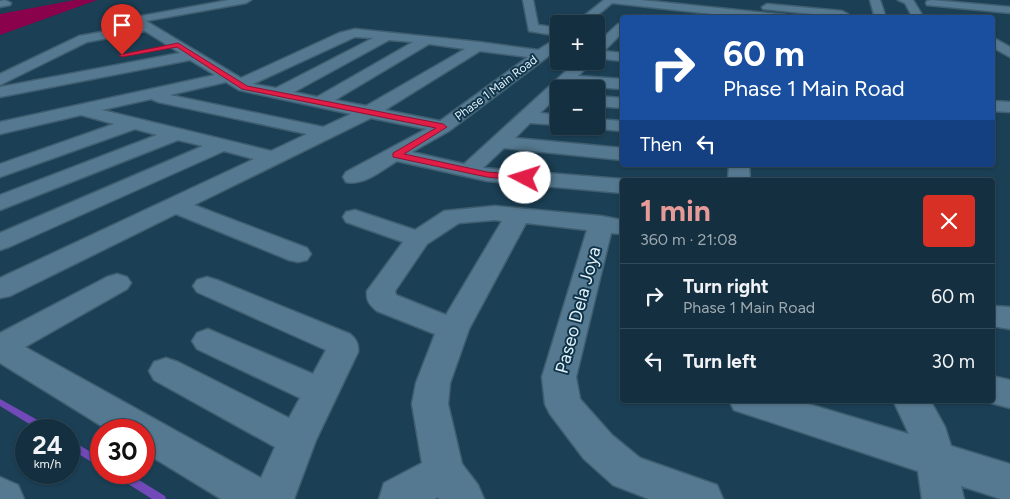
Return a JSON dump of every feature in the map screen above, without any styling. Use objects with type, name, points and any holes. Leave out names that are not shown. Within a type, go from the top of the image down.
[{"type":"street","points":[[97,25],[138,13],[203,7],[246,0]]},
{"type":"street","points":[[591,15],[610,0],[649,2],[760,15]]},
{"type":"street","points":[[691,0],[840,9]]},
{"type":"street","points":[[771,0],[840,9]]},
{"type":"street","points":[[875,0],[881,15]]},
{"type":"street","points":[[903,0],[909,0],[917,15]]},
{"type":"street","points":[[649,2],[638,12],[663,15]]},
{"type":"street","points":[[931,3],[1010,10]]},
{"type":"street","points":[[543,7],[529,4],[533,28],[550,31]]},
{"type":"street","points":[[138,13],[150,27],[245,87],[443,127]]},
{"type":"street","points":[[5,77],[83,39],[150,27]]},
{"type":"street","points":[[66,34],[83,28]]},
{"type":"street","points":[[0,128],[150,95],[234,80],[354,33],[479,46],[550,48]]},
{"type":"street","points":[[995,35],[1010,36]]},
{"type":"street","points":[[53,54],[75,52],[164,36]]},
{"type":"street","points":[[278,94],[387,36]]},
{"type":"street","points":[[320,102],[427,40]]},
{"type":"street","points":[[605,44],[620,41]]},
{"type":"street","points":[[605,48],[620,41]]},
{"type":"street","points":[[995,42],[1010,53]]},
{"type":"street","points":[[608,69],[620,43]]},
{"type":"street","points":[[5,77],[178,45]]},
{"type":"street","points":[[0,289],[369,112],[479,46]]},
{"type":"street","name":"Phase 1 Main Road","points":[[354,177],[443,127],[550,49]]},
{"type":"street","points":[[0,92],[193,55]]},
{"type":"street","points":[[115,86],[211,65]]},
{"type":"street","points":[[566,80],[577,70]]},
{"type":"street","points":[[605,83],[620,84]]},
{"type":"street","points":[[150,95],[326,133]]},
{"type":"street","points":[[468,171],[525,117],[550,99]]},
{"type":"street","points":[[605,103],[620,104]]},
{"type":"street","points":[[995,106],[1010,107]]},
{"type":"street","points":[[83,111],[274,158]]},
{"type":"street","points":[[525,117],[550,119]]},
{"type":"street","points":[[0,171],[134,123]]},
{"type":"street","points":[[605,125],[620,126]]},
{"type":"street","points":[[0,203],[176,134]]},
{"type":"street","points":[[498,142],[620,154]]},
{"type":"street","points":[[0,242],[222,145]]},
{"type":"street","points":[[396,155],[487,174],[620,186]]},
{"type":"street","points":[[174,205],[298,254]]},
{"type":"street","points":[[452,329],[388,304],[381,299],[381,291],[418,239],[453,216],[495,213],[612,225]]},
{"type":"street","points":[[399,497],[453,486],[430,404],[434,383],[452,329],[518,215]]},
{"type":"street","points":[[356,217],[418,239]]},
{"type":"street","name":"Paseo Dela Joya","points":[[612,225],[559,377],[563,404],[598,447],[627,472],[702,499]]},
{"type":"street","points":[[0,348],[117,283]]},
{"type":"street","points":[[207,286],[339,342],[343,346],[342,352],[322,393],[297,440],[273,499]]},
{"type":"street","points":[[995,316],[1010,318]]},
{"type":"street","points":[[208,341],[322,393]]},
{"type":"street","points":[[0,348],[121,419]]},
{"type":"street","points":[[166,372],[297,440]]},
{"type":"street","points":[[995,391],[1010,394]]},
{"type":"street","points":[[756,403],[1010,483]]},
{"type":"street","points":[[913,403],[926,427],[936,460],[943,499]]},
{"type":"street","points":[[155,438],[259,499]]},
{"type":"shaded area","points":[[75,0],[97,0],[0,35],[0,14]]},
{"type":"waterway","points":[[0,402],[29,419]]},
{"type":"waterway","points":[[80,450],[90,456]]},
{"type":"waterway","points":[[137,484],[161,499]]},
{"type":"route","points":[[122,55],[178,45],[245,87],[443,127],[396,155],[468,171],[525,178]]}]
